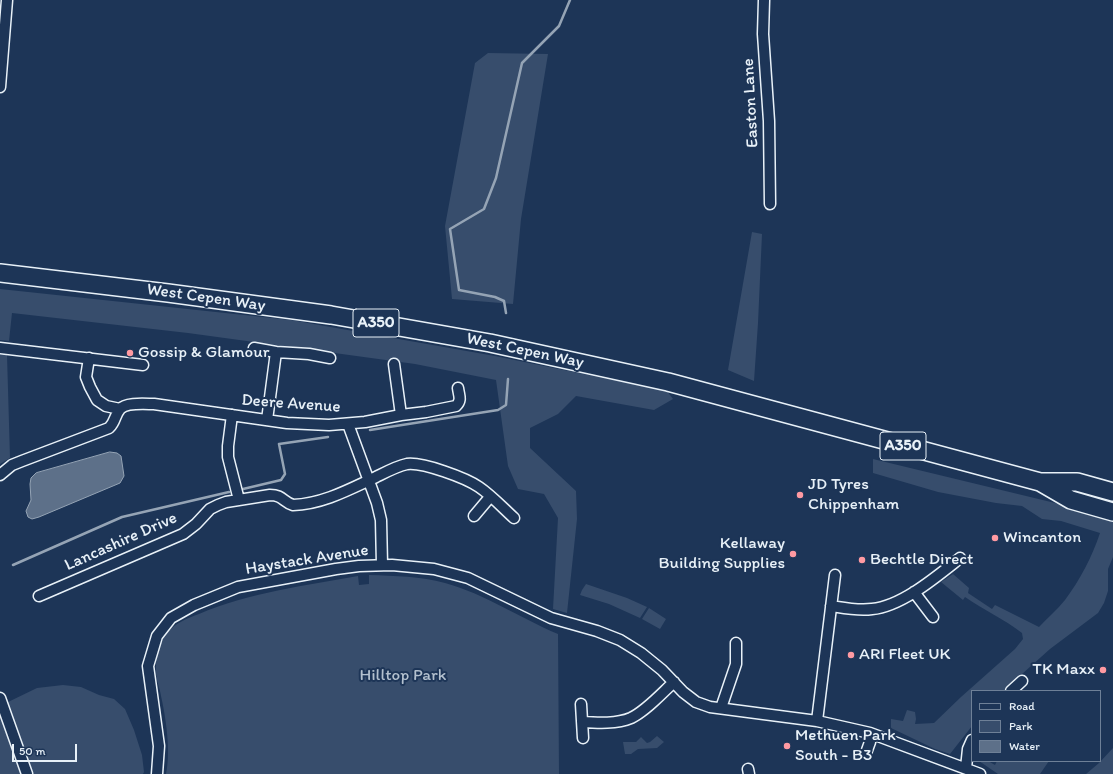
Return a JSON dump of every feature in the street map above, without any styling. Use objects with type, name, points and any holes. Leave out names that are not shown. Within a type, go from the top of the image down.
[{"type":"highway","name":"West Cepen Way","points":[[0,273],[161,292],[331,315],[490,343],[668,382],[1040,482],[1077,482],[1113,492]]},
{"type":"highway","name":"West Cepen Way","points":[[1040,482],[1071,500],[1113,512]]},
{"type":"street","points":[[0,87],[8,0]]},
{"type":"street","name":"Easton Lane","points":[[764,0],[763,34],[769,121],[770,204]]},
{"type":"street","points":[[0,348],[143,365]]},
{"type":"street","points":[[254,348],[276,352],[309,354],[330,358]]},
{"type":"street","points":[[267,420],[276,352]]},
{"type":"street","points":[[0,475],[12,465],[22,460],[99,433],[109,428],[114,423],[120,409],[106,406],[97,400],[86,377],[89,358]]},
{"type":"street","points":[[394,364],[401,415]]},
{"type":"street","name":"Deere Avenue","points":[[120,409],[124,406],[138,403],[154,404],[287,423],[322,425],[348,424],[456,406],[460,398],[458,388]]},
{"type":"street","points":[[232,415],[228,457],[239,500]]},
{"type":"street","points":[[348,424],[378,503],[381,520],[382,564]]},
{"type":"street","name":"Lancashire Drive","points":[[39,596],[183,534],[196,524],[210,509],[226,502],[277,495],[289,504],[297,505],[340,494],[400,466],[409,464],[424,466],[448,473],[480,488],[514,518]]},
{"type":"street","points":[[474,516],[490,497]]},
{"type":"street","points":[[831,606],[855,609],[872,609],[890,604],[914,592],[960,558]]},
{"type":"street","name":"Haystack Avenue","points":[[158,774],[159,746],[148,666],[157,636],[171,618],[194,605],[238,587],[336,568],[382,564],[434,569],[468,578],[552,618],[597,631],[620,640],[641,653],[662,670],[683,692],[696,702],[710,707],[817,721],[870,733],[980,774]]},
{"type":"street","points":[[817,721],[835,575]]},
{"type":"street","points":[[914,592],[933,617]]},
{"type":"street","points":[[721,708],[736,664],[736,643]]},
{"type":"street","points":[[1013,690],[1022,681]]},
{"type":"street","points":[[582,722],[615,721],[631,718],[674,682]]},
{"type":"street","points":[[0,698],[27,774]]},
{"type":"street","points":[[581,704],[583,738]]},
{"type":"street","points":[[866,753],[870,742],[870,733]]},
{"type":"street","points":[[966,768],[968,749],[971,742]]},
{"type":"green space","points":[[488,53],[548,54],[521,219],[513,304],[452,299],[445,226],[475,63]]},
{"type":"green space","points":[[752,232],[762,234],[754,381],[728,370]]},
{"type":"green space","points":[[0,289],[291,320],[495,356],[667,391],[673,399],[654,410],[576,396],[558,414],[530,428],[530,448],[576,491],[577,519],[567,613],[553,609],[558,518],[544,494],[518,489],[508,466],[496,380],[415,364],[188,333],[12,313],[9,341],[0,340]]},
{"type":"green space","points":[[0,355],[7,355],[10,458],[0,464]]},
{"type":"green space","points":[[873,459],[1113,517],[1113,557],[1108,569],[1108,591],[1104,603],[1098,613],[1050,649],[1004,690],[971,690],[971,727],[950,754],[935,749],[891,728],[891,719],[903,721],[907,710],[915,712],[915,724],[934,723],[1015,649],[1023,639],[1022,633],[1015,628],[965,597],[963,600],[941,582],[953,574],[969,588],[968,593],[992,609],[995,605],[1039,627],[1062,604],[1076,584],[1100,533],[1061,521],[1042,519],[1022,506],[996,503],[938,492],[873,473]]},
{"type":"green space","name":"Hilltop Park","points":[[369,575],[417,578],[445,583],[474,593],[558,634],[559,774],[166,774],[168,756],[167,735],[156,667],[160,646],[165,636],[171,629],[178,623],[190,617],[238,600],[278,590],[358,576],[359,585],[369,584]]},
{"type":"green space","points":[[586,584],[627,598],[647,607],[640,618],[609,604],[580,595]]},
{"type":"green space","points":[[649,608],[666,619],[660,629],[642,619]]},
{"type":"green space","points":[[63,685],[81,687],[99,695],[114,699],[125,709],[142,755],[143,774],[32,774],[6,703],[37,688]]},
{"type":"green space","points":[[0,710],[23,774],[0,774]]},
{"type":"green space","points":[[657,736],[664,742],[657,748],[638,749],[631,754],[625,754],[623,742],[636,742],[641,737],[647,743]]},
{"type":"green space","points":[[1113,748],[1113,774],[1086,774],[1101,762]]},
{"type":"green space","points":[[980,762],[990,762],[995,765],[996,762],[1048,762],[1040,774],[998,774]]},
{"type":"water","points":[[110,452],[117,453],[121,456],[124,476],[120,483],[39,517],[32,519],[28,517],[26,511],[31,500],[31,478],[36,473]]},
{"type":"waterway","points":[[506,313],[504,301],[495,297],[459,290],[450,229],[484,209],[496,178],[522,63],[559,26],[570,0]]},
{"type":"waterway","points":[[370,430],[498,410],[506,405],[508,379]]},
{"type":"waterway","points":[[243,489],[281,480],[285,474],[279,444],[328,437]]},
{"type":"waterway","points":[[13,565],[122,517],[229,492]]},
{"type":"place","name":"Gossip & Glamour","points":[[130,353]]},
{"type":"place","name":"JD Tyres Chippenham","points":[[800,495]]},
{"type":"place","name":"Wincanton","points":[[995,538]]},
{"type":"place","name":"Kellaway Building Supplies","points":[[793,554]]},
{"type":"place","name":"Bechtle Direct","points":[[862,560]]},
{"type":"place","name":"ARI Fleet UK","points":[[851,655]]},
{"type":"place","name":"TK Maxx","points":[[1103,670]]},
{"type":"place","name":"Methuen Park South - B3","points":[[787,746]]}]
